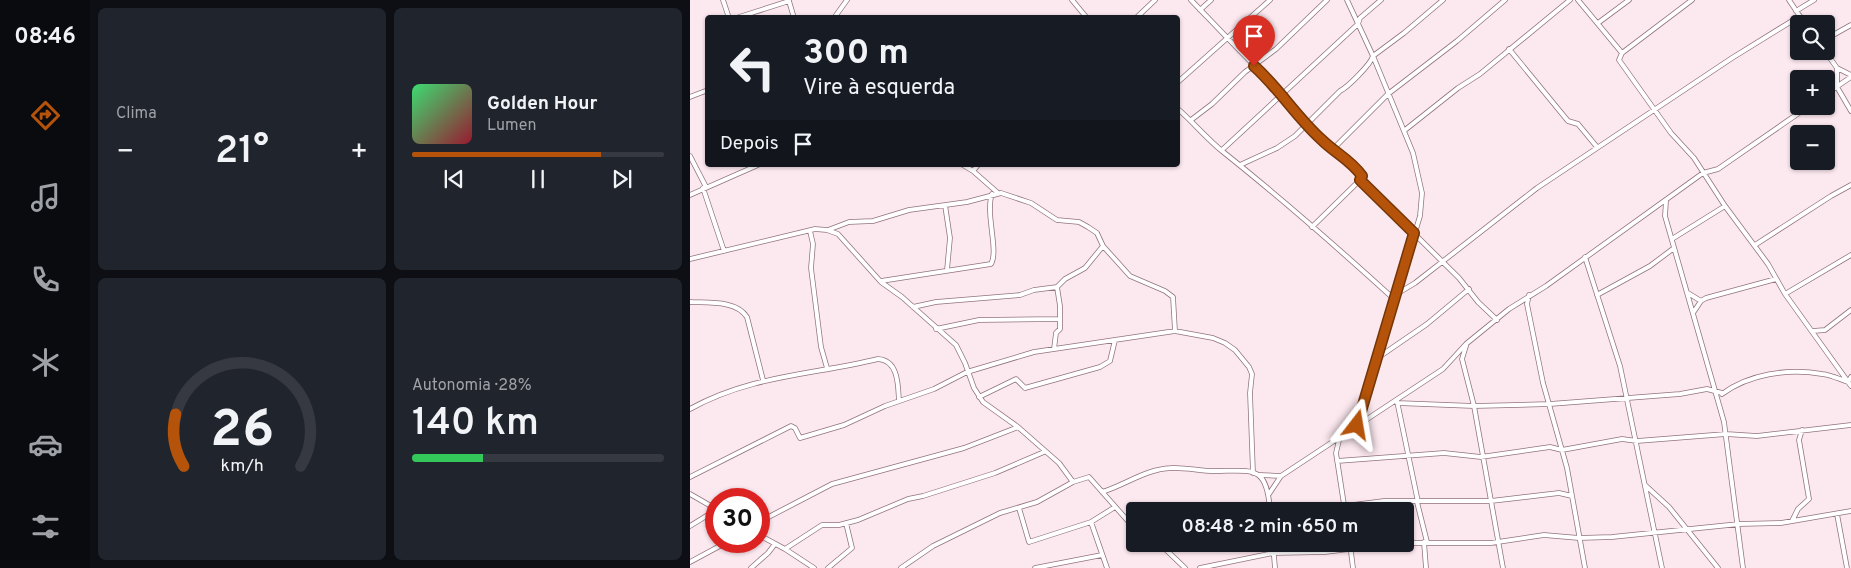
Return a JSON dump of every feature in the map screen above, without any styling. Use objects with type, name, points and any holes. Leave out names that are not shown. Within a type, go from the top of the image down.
[{"type":"street","points":[[723,0],[728,15]]},
{"type":"street","points":[[745,15],[789,0],[793,15]]},
{"type":"street","points":[[836,15],[847,0]]},
{"type":"street","points":[[1072,0],[1084,15]]},
{"type":"street","points":[[1139,15],[1155,0]]},
{"type":"street","points":[[1191,0],[1282,94],[1322,140],[1334,148],[1362,176],[1312,227]]},
{"type":"street","points":[[1200,10],[1211,0]]},
{"type":"street","points":[[1180,80],[1270,0]]},
{"type":"street","points":[[1191,120],[1203,112],[1235,80],[1276,49],[1307,16],[1327,0]]},
{"type":"street","points":[[1347,0],[1404,130],[1418,169],[1422,193],[1420,216],[1394,297],[1357,425]]},
{"type":"street","points":[[1222,150],[1358,24],[1360,18],[1381,0]]},
{"type":"street","points":[[1240,165],[1277,148],[1307,124],[1340,91],[1348,86],[1372,61],[1373,56],[1443,0]]},
{"type":"street","points":[[1334,148],[1388,94],[1458,40],[1505,0]]},
{"type":"street","points":[[1404,130],[1450,94],[1480,74],[1509,48],[1570,0]]},
{"type":"street","points":[[1578,0],[1622,53]]},
{"type":"street","points":[[1598,23],[1629,0]]},
{"type":"street","points":[[1692,0],[1622,53],[1619,60],[1671,133],[1694,158],[1748,240],[1755,245],[1785,294],[1851,386]]},
{"type":"street","points":[[1789,0],[1799,15]]},
{"type":"street","points":[[1796,11],[1814,0]]},
{"type":"street","points":[[1394,297],[1415,284],[1442,261],[1473,239],[1485,226],[1597,147],[1790,22]]},
{"type":"street","points":[[1835,34],[1851,25]]},
{"type":"street","points":[[1509,48],[1568,121],[1578,124],[1597,147]]},
{"type":"street","points":[[1831,60],[1837,68],[1851,76],[1837,87]]},
{"type":"street","points":[[1837,68],[1837,87],[1851,111]]},
{"type":"street","points":[[690,97],[705,91]]},
{"type":"street","points":[[1180,111],[1222,150],[1278,195],[1312,227],[1394,297]]},
{"type":"street","points":[[1269,494],[1281,476],[1339,439],[1357,425],[1397,402],[1443,369],[1466,344],[1529,294],[1546,286],[1703,173],[1718,168],[1796,115]]},
{"type":"street","points":[[690,156],[704,187],[724,251]]},
{"type":"street","points":[[690,195],[704,187],[753,167]]},
{"type":"street","points":[[967,167],[974,171],[998,193],[1031,204],[1057,220],[1084,224],[1097,232],[1103,246],[1130,276],[1166,291],[1173,298],[1174,331]]},
{"type":"street","points":[[974,171],[977,167]]},
{"type":"street","points":[[1360,180],[1442,261],[1496,320]]},
{"type":"street","points":[[1755,245],[1851,185]]},
{"type":"street","points":[[690,259],[810,231],[828,230],[848,222],[873,221],[909,210],[967,202],[998,193]]},
{"type":"street","points":[[881,282],[947,270],[989,265],[993,262],[990,211],[992,194]]},
{"type":"street","points":[[1666,201],[1665,216],[1718,397],[1726,434],[1739,524],[1739,549],[1743,568]]},
{"type":"street","points":[[945,205],[950,238],[947,270]]},
{"type":"street","points":[[1672,239],[1725,206]]},
{"type":"street","points":[[1655,209],[1665,216]]},
{"type":"street","points":[[828,230],[840,237],[881,282],[913,307],[959,350],[979,397],[1018,427],[1044,452],[1059,463],[1073,482]]},
{"type":"street","points":[[810,231],[813,244],[811,268],[821,347],[827,368]]},
{"type":"street","points":[[913,307],[936,302],[1020,295],[1034,290],[1057,287],[1085,268],[1103,246]]},
{"type":"street","points":[[1597,295],[1650,266],[1674,248]]},
{"type":"street","points":[[1785,294],[1851,255]]},
{"type":"street","points":[[1585,257],[1616,349],[1662,568]]},
{"type":"street","points":[[1687,293],[1701,300],[1776,279]]},
{"type":"street","points":[[1054,349],[1056,333],[1060,329],[1058,319],[1060,306],[1057,287]]},
{"type":"street","points":[[1376,359],[1427,324],[1468,289]]},
{"type":"street","points":[[1529,294],[1528,311],[1543,383],[1562,450],[1585,568]]},
{"type":"street","points":[[1693,313],[1701,300]]},
{"type":"street","points":[[690,302],[730,306],[743,311],[747,317],[763,380]]},
{"type":"street","points":[[1518,302],[1528,311]]},
{"type":"street","points":[[1812,331],[1824,330],[1851,310]]},
{"type":"street","points":[[936,329],[979,320],[1058,319]]},
{"type":"street","points":[[1820,342],[1824,330]]},
{"type":"street","points":[[690,477],[791,426],[795,428],[800,438],[844,425],[899,401],[934,390],[967,372],[1034,352],[1174,331],[1206,336],[1225,343],[1235,350],[1249,367],[1252,374],[1254,473]]},
{"type":"street","points":[[979,397],[1016,379],[1025,388],[1100,367],[1110,361],[1115,340]]},
{"type":"street","points":[[1466,344],[1462,359],[1474,406],[1504,568]]},
{"type":"street","points":[[690,409],[724,392],[763,380],[882,359],[890,364],[897,378],[899,401]]},
{"type":"street","points":[[1718,397],[1749,378],[1798,372],[1820,373],[1848,382]]},
{"type":"street","points":[[1848,382],[1851,378]]},
{"type":"street","points":[[1707,389],[1713,384]]},
{"type":"street","points":[[1397,402],[1474,406],[1550,404],[1680,394],[1707,389],[1722,393]]},
{"type":"street","points":[[1397,402],[1420,509],[1424,533],[1426,568]]},
{"type":"street","points":[[1337,460],[1444,453],[1482,457],[1550,448],[1562,450],[1622,439],[1637,442],[1726,434],[1757,436],[1851,425]]},
{"type":"street","points":[[770,516],[832,484],[964,448],[1018,427]]},
{"type":"street","points":[[1792,521],[1798,509],[1809,499],[1798,440],[1802,430]]},
{"type":"street","points":[[1727,442],[1734,434]]},
{"type":"street","points":[[1339,439],[1336,453],[1343,502]]},
{"type":"street","points":[[785,549],[822,525],[846,523],[908,498],[923,496],[996,473],[1044,452]]},
{"type":"street","points":[[1102,492],[1145,474],[1170,468],[1215,471],[1242,470],[1258,475],[1268,487],[1269,502]]},
{"type":"street","points":[[1258,475],[1281,476]]},
{"type":"street","points":[[901,568],[933,546],[960,532],[1000,513],[1049,497],[1073,482],[1089,477],[1126,519]]},
{"type":"street","points":[[1645,485],[1669,507],[1718,568]]},
{"type":"street","points":[[1376,502],[1491,501],[1559,493],[1572,496]]},
{"type":"street","points":[[690,494],[705,503]]},
{"type":"street","points":[[1420,509],[1424,502]]},
{"type":"street","points":[[1019,508],[1029,542],[1091,522],[1115,507]]},
{"type":"street","points":[[1414,543],[1451,544],[1498,541],[1544,535],[1579,538],[1792,521],[1851,511]]},
{"type":"street","points":[[1837,514],[1846,568]]},
{"type":"street","points":[[690,526],[705,517]]},
{"type":"street","points":[[1091,522],[1107,568]]},
{"type":"street","points":[[828,568],[852,548],[846,523]]},
{"type":"street","points":[[770,542],[814,568]]},
{"type":"street","points":[[751,568],[768,554],[774,544]]},
{"type":"street","points":[[1168,552],[1185,568]]},
{"type":"street","points":[[1200,568],[1273,553],[1326,552]]},
{"type":"street","points":[[1351,552],[1353,568]]},
{"type":"street","points":[[690,562],[707,553]]},
{"type":"street","points":[[1273,553],[1275,568]]},
{"type":"street","points":[[1035,568],[1102,554]]},
{"type":"route","points":[[1254,66],[1268,78],[1322,140],[1345,157],[1362,176],[1360,180],[1414,233],[1360,409],[1357,425]]}]
